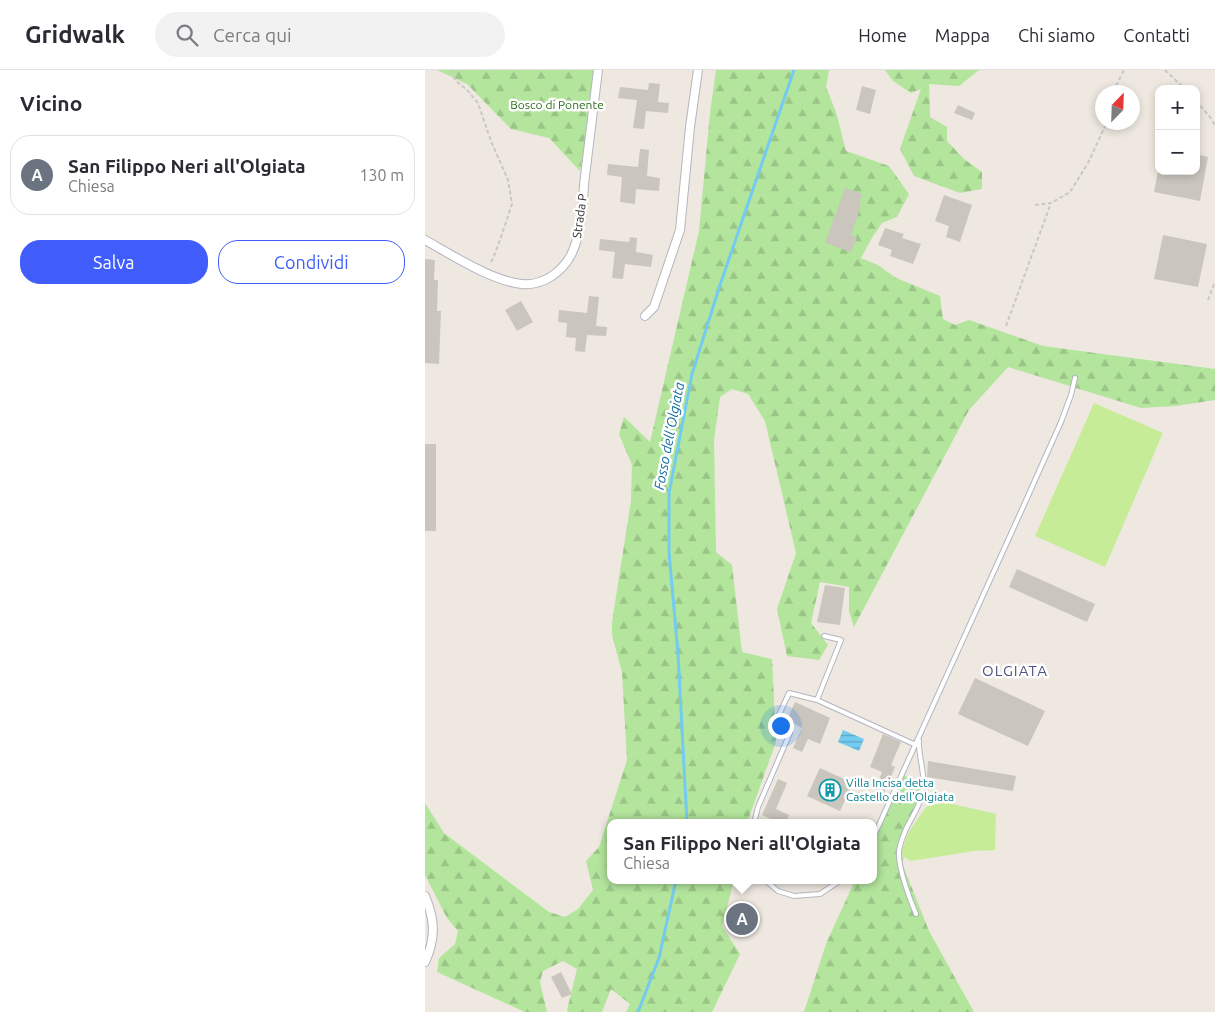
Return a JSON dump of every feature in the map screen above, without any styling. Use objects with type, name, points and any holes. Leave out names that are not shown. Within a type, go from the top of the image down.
[{"type":"street","name":"Strada P","points":[[425,240],[484,272],[514,283],[536,283],[559,271],[575,248],[579,230],[598,70]]},
{"type":"street","points":[[645,316],[654,307],[680,230],[688,145],[698,70]]},
{"type":"street","points":[[425,896],[434,928],[425,962]]},
{"type":"lane","points":[[877,829],[1061,422],[1071,396],[1075,378]]},
{"type":"lane","points":[[817,700],[841,640],[824,636]]},
{"type":"lane","points":[[755,819],[758,807],[790,733],[778,716],[789,692],[817,700],[916,744]]},
{"type":"lane","points":[[916,914],[900,866],[898,853],[906,829],[921,800],[923,769],[919,748],[920,736]]},
{"type":"lane","points":[[770,884],[778,891],[794,896],[820,894],[835,884]]},
{"type":"path","points":[[452,70],[455,80],[478,103],[491,141],[509,180],[512,204],[493,259],[484,272]]},
{"type":"path","points":[[1116,85],[1124,70]]},
{"type":"path","points":[[1165,70],[1181,85]]},
{"type":"path","points":[[1200,106],[1215,125]]},
{"type":"path","points":[[1035,205],[1051,203],[1069,192],[1088,163],[1103,130]]},
{"type":"path","points":[[1006,326],[1051,203]]},
{"type":"path","points":[[1208,300],[1215,282]]},
{"type":"green space","name":"Bosco di Ponente","points":[[437,70],[598,70],[580,171],[549,138],[511,129],[467,84]]},
{"type":"green space","points":[[716,70],[829,70],[826,87],[836,112],[846,151],[889,166],[909,194],[897,217],[882,223],[861,258],[878,265],[896,278],[940,296],[943,319],[955,325],[969,320],[1043,346],[1215,369],[1215,400],[1176,406],[1141,408],[1008,367],[969,410],[854,627],[849,611],[849,587],[820,582],[811,623],[828,645],[819,660],[787,656],[777,609],[796,553],[765,421],[748,394],[732,389],[720,397],[714,440],[716,552],[732,565],[742,652],[772,659],[776,742],[748,819],[608,819],[627,760],[622,672],[612,635],[612,622],[631,501],[632,465],[619,434],[624,417],[650,442],[699,231]]},
{"type":"green space","points":[[885,70],[979,70],[959,86],[929,84],[930,117],[947,127],[947,141],[964,159],[982,172],[982,189],[960,193],[914,176],[900,149],[921,89],[911,93],[893,81]]},
{"type":"green space","points":[[1094,403],[1163,433],[1105,567],[1035,536]]},
{"type":"green space","points":[[904,775],[920,787],[914,811],[901,835],[899,856],[904,857],[902,863],[929,931],[974,1012],[804,1012],[826,944],[853,884],[877,884],[877,833]]},
{"type":"green space","points":[[944,802],[996,814],[995,850],[974,851],[911,861],[904,857],[901,853],[908,833],[926,807]]},
{"type":"green space","points":[[425,803],[444,833],[549,912],[565,917],[578,909],[593,890],[586,861],[599,847],[607,822],[607,884],[733,884],[722,926],[740,954],[712,1012],[626,1012],[630,1004],[611,989],[602,1012],[568,1012],[577,969],[563,961],[543,971],[540,982],[547,1012],[525,1012],[437,972],[439,958],[455,944],[458,931],[447,918],[425,875]]},
{"type":"water","points":[[843,730],[864,739],[859,751],[838,742]]},
{"type":"building","points":[[649,83],[660,84],[658,102],[669,103],[668,113],[646,111],[644,129],[633,128],[637,100],[618,98],[620,87],[648,90]]},
{"type":"building","points":[[862,86],[876,90],[870,114],[856,110]]},
{"type":"building","points":[[958,105],[975,113],[972,120],[954,113]]},
{"type":"building","points":[[640,149],[649,150],[647,176],[660,178],[659,191],[636,189],[635,204],[620,202],[622,177],[607,175],[608,164],[638,167]]},
{"type":"building","points":[[1200,155],[1208,157],[1200,201],[1154,192],[1157,175],[1200,175]]},
{"type":"building","points":[[845,188],[862,194],[859,205],[861,206],[851,235],[857,237],[851,252],[825,243]]},
{"type":"building","points":[[944,195],[972,205],[960,242],[946,237],[949,226],[935,221]]},
{"type":"building","points":[[885,228],[904,234],[902,238],[921,244],[913,264],[890,256],[892,250],[878,245]]},
{"type":"building","points":[[1163,235],[1207,244],[1198,287],[1154,279]]},
{"type":"building","points":[[630,237],[637,238],[636,252],[653,255],[651,267],[625,264],[623,279],[612,278],[615,252],[599,250],[600,239],[629,242]]},
{"type":"building","points":[[425,259],[435,260],[434,280],[438,280],[437,311],[441,311],[439,364],[425,363]]},
{"type":"building","points":[[589,296],[599,297],[596,326],[607,327],[606,336],[587,335],[585,352],[575,351],[576,338],[566,337],[567,323],[558,322],[559,310],[587,313]]},
{"type":"building","points":[[521,301],[533,322],[517,331],[505,310]]},
{"type":"building","points":[[425,444],[436,444],[436,531],[425,531]]},
{"type":"building","points":[[1017,569],[1095,604],[1087,622],[1009,587]]},
{"type":"building","points":[[825,585],[845,588],[840,625],[817,622]]},
{"type":"building","points":[[975,678],[1045,711],[1028,746],[958,714]]},
{"type":"building","points":[[795,702],[830,718],[820,744],[808,739],[802,752],[793,748],[802,728],[787,720]]},
{"type":"building","points":[[883,734],[901,742],[891,765],[895,767],[884,793],[875,790],[882,772],[870,767]]},
{"type":"building","points":[[928,761],[1016,776],[1013,791],[927,777]]},
{"type":"building","name":"Villa Incisa detta Castello dell'Olgiata","points":[[820,768],[853,783],[840,811],[807,796]]},
{"type":"building","points":[[778,779],[787,783],[776,809],[789,815],[788,819],[770,819],[762,815]]},
{"type":"building","points":[[735,911],[752,919],[748,927],[731,919]]},
{"type":"building","points":[[561,972],[572,994],[562,998],[551,977]]},
{"type":"waterway","name":"Fosso dell’Olgiata","points":[[687,819],[678,653],[669,553],[669,493],[692,374],[719,288],[794,70]]},
{"type":"waterway","name":"Fosso dell’Olgiata","points":[[638,1012],[659,958],[675,884]]},
{"type":"place","name":"Villa Incisa detta Castello dell'Olgiata","points":[[830,790]]},
{"type":"place","name":"San Filippo Neri all'Olgiata","points":[[742,919]]},
{"type":"district","name":"OLGIATA","points":[[1015,671]]}]
